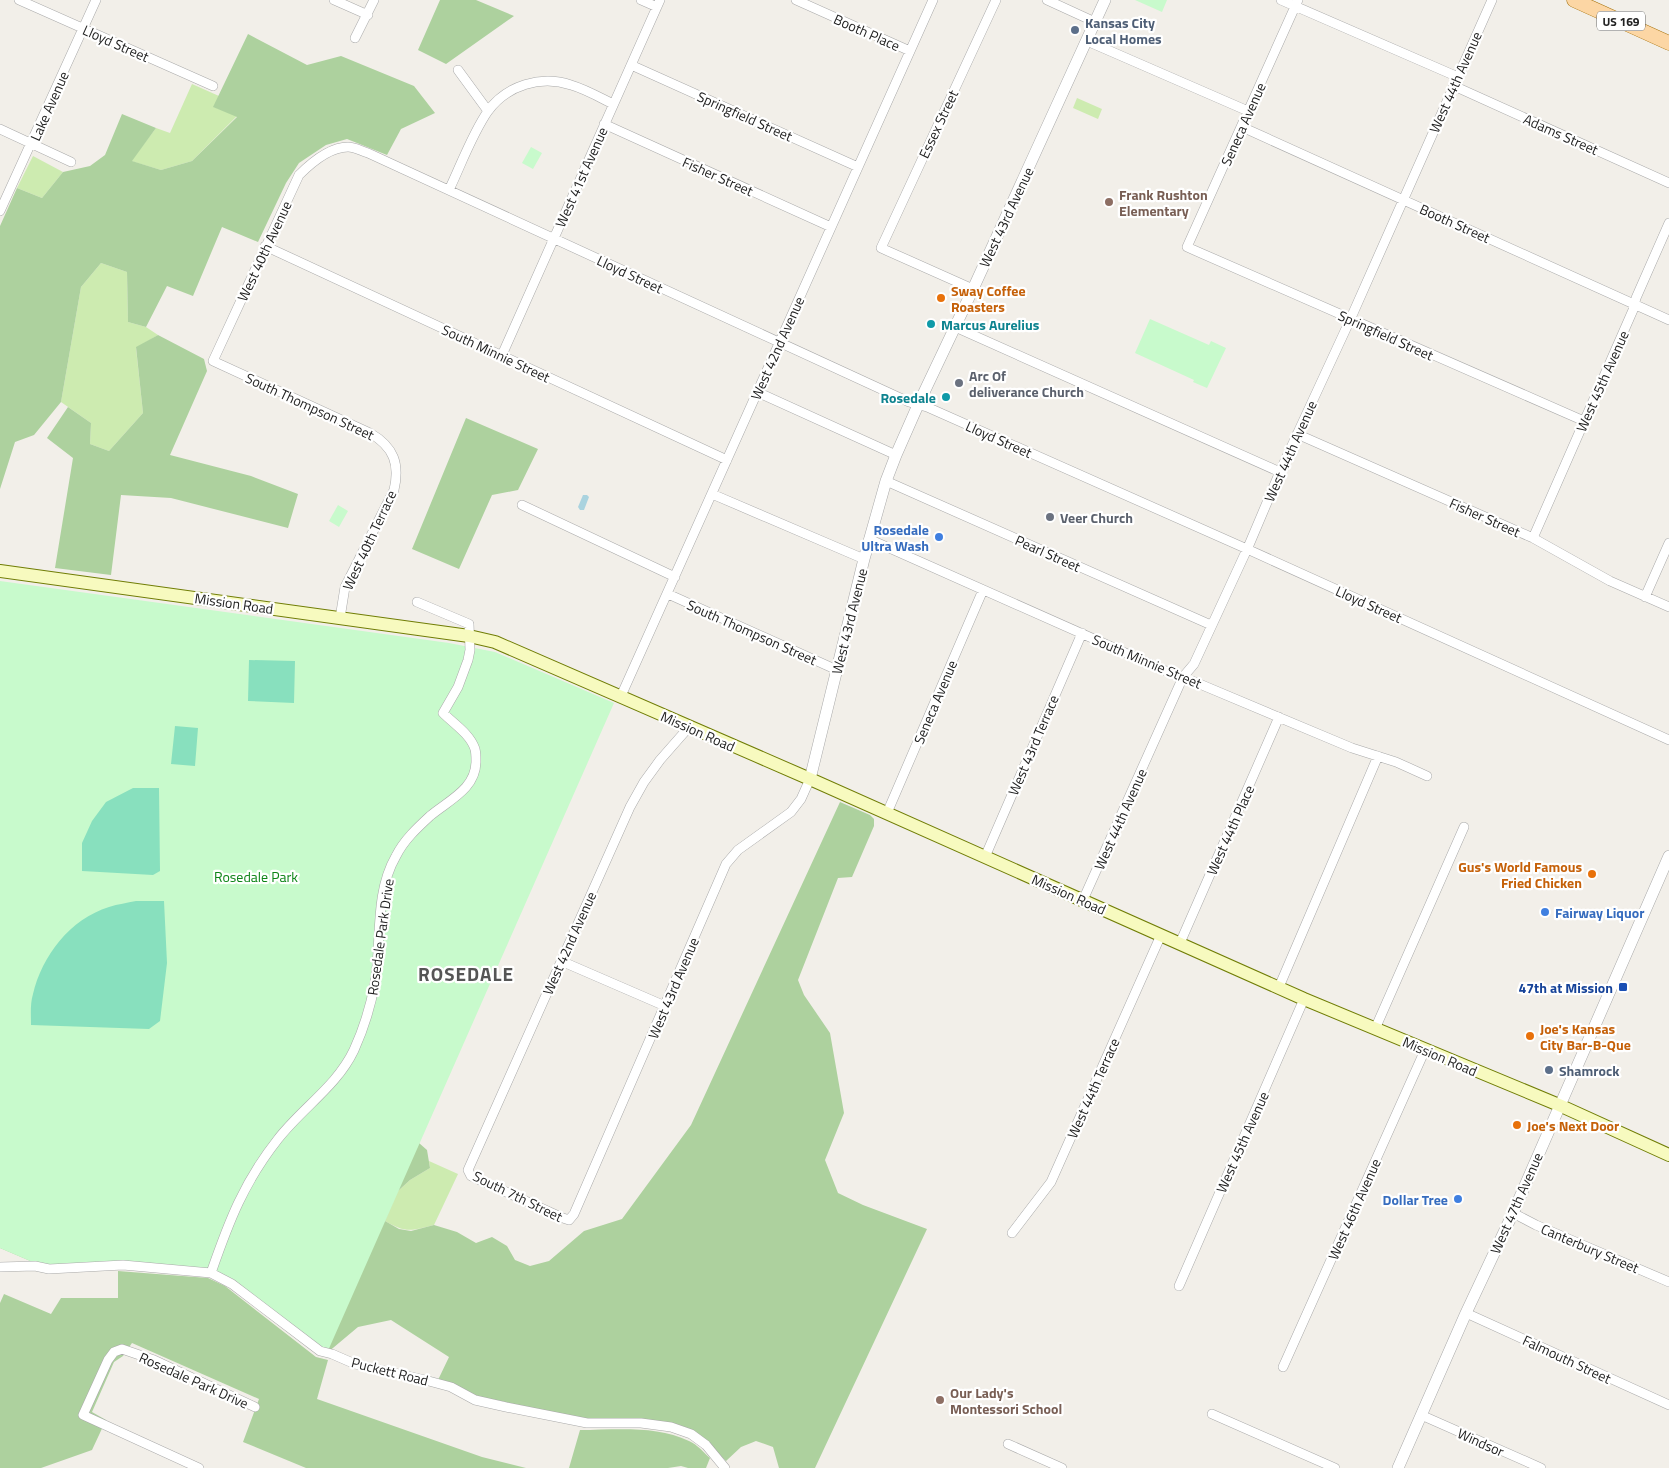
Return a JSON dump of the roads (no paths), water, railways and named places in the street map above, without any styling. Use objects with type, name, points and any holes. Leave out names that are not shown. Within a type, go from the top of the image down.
[{"type":"main road","name":"US 169","points":[[1574,0],[1669,43]]},
{"type":"main road","name":"Mission Road","points":[[0,571],[469,636],[495,642],[810,779],[1304,999],[1559,1105],[1669,1155]]},
{"type":"street","name":"Lloyd Street","points":[[19,0],[213,86]]},
{"type":"street","name":"Lake Avenue","points":[[0,211],[96,0]]},
{"type":"street","points":[[334,0],[368,15]]},
{"type":"street","points":[[355,38],[374,0]]},
{"type":"street","points":[[641,0],[659,4]]},
{"type":"street","name":"Booth Place","points":[[796,0],[910,51]]},
{"type":"street","name":"West 42nd Avenue","points":[[621,696],[933,0]]},
{"type":"street","name":"Essex Street","points":[[974,289],[881,248],[996,0]]},
{"type":"street","points":[[1047,0],[1095,22]]},
{"type":"street","name":"West 43rd Avenue","points":[[569,1220],[574,1214],[726,864],[738,850],[791,812],[801,799],[810,779],[869,539],[886,481],[918,405],[974,289],[1105,0]]},
{"type":"street","name":"Adams Street","points":[[1281,0],[1297,3],[1456,82],[1669,183]]},
{"type":"street","name":"West 44th Avenue","points":[[1083,900],[1183,677],[1194,664],[1247,549],[1492,0]]},
{"type":"street","name":"Seneca Avenue","points":[[1187,247],[1297,3]]},
{"type":"street","name":"West 41st Avenue","points":[[502,355],[659,4]]},
{"type":"street","points":[[1087,41],[1248,111]]},
{"type":"street","name":"Springfield Street","points":[[631,65],[858,167]]},
{"type":"street","points":[[458,70],[488,111]]},
{"type":"street","points":[[449,190],[488,111],[506,94],[525,85],[553,81],[571,85],[613,104]]},
{"type":"street","name":"Fisher Street","points":[[604,124],[831,227]]},
{"type":"street","name":"Booth Street","points":[[1242,127],[1669,320]]},
{"type":"street","points":[[0,129],[71,162]]},
{"type":"street","name":"Lloyd Street","points":[[329,153],[341,148],[357,149],[779,343],[1247,549],[1669,740]]},
{"type":"street","name":"West 40th Avenue","points":[[213,361],[299,175],[314,162],[329,153]]},
{"type":"street","name":"West 45th Avenue","points":[[1533,538],[1669,223]]},
{"type":"street","name":"South Minnie Street","points":[[265,246],[727,460]]},
{"type":"street","name":"Springfield Street","points":[[1187,247],[1584,421]]},
{"type":"street","points":[[955,327],[1280,472]]},
{"type":"street","name":"South Thompson Street","points":[[213,361],[379,438],[391,451],[395,463]]},
{"type":"street","points":[[757,392],[896,455]]},
{"type":"street","name":"Fisher Street","points":[[1297,434],[1533,538],[1610,581],[1669,607]]},
{"type":"street","name":"West 40th Terrace","points":[[340,618],[345,587],[394,490],[397,476],[395,463]]},
{"type":"street","name":"Pearl Street","points":[[886,481],[1211,625]]},
{"type":"street","points":[[712,494],[864,559]]},
{"type":"street","points":[[522,505],[675,577]]},
{"type":"street","name":"South Minnie Street","points":[[869,539],[1173,674],[1352,748],[1378,756],[1427,776]]},
{"type":"street","points":[[1646,597],[1669,543]]},
{"type":"street","name":"Seneca Avenue","points":[[887,813],[983,590]]},
{"type":"street","name":"South Thompson Street","points":[[668,594],[837,670]]},
{"type":"street","points":[[417,602],[467,622],[470,626],[469,636]]},
{"type":"street","name":"West 43rd Terrace","points":[[985,857],[1082,633]]},
{"type":"street","name":"Rosedale Park Drive","points":[[211,1273],[228,1222],[247,1183],[280,1137],[340,1074],[353,1052],[364,1026],[376,980],[379,925],[386,882],[395,856],[410,835],[460,794],[472,780],[476,766],[476,750],[466,734],[443,713],[458,687],[468,660],[470,650],[469,636]]},
{"type":"street","name":"West 44th Place","points":[[1180,944],[1279,718]]},
{"type":"street","name":"West 42nd Avenue","points":[[468,1170],[630,807],[644,782],[689,727]]},
{"type":"street","points":[[1279,987],[1378,756]]},
{"type":"street","points":[[1375,1029],[1464,827]]},
{"type":"street","name":"West 47th Avenue","points":[[1398,1468],[1466,1313],[1513,1213],[1669,856]]},
{"type":"street","name":"West 44th Terrace","points":[[1012,1233],[1051,1182],[1162,935]]},
{"type":"street","points":[[561,961],[665,1006]]},
{"type":"street","name":"West 45th Avenue","points":[[1179,1286],[1304,999]]},
{"type":"street","name":"West 46th Avenue","points":[[1283,1367],[1425,1050]]},
{"type":"street","name":"South 7th Street","points":[[468,1170],[471,1176],[569,1220]]},
{"type":"street","name":"Canterbury Street","points":[[1513,1213],[1536,1225],[1669,1282]]},
{"type":"street","name":"Puckett Road","points":[[0,1267],[35,1266],[49,1269],[123,1265],[211,1273],[232,1284],[320,1351],[355,1364],[425,1380],[451,1388],[475,1400],[506,1407],[587,1423],[641,1423],[671,1427],[692,1434],[706,1445],[726,1468]]},
{"type":"street","name":"Falmouth Street","points":[[1466,1313],[1669,1405]]},
{"type":"street","name":"Rosedale Park Drive","points":[[199,1468],[83,1415],[108,1360],[114,1352],[122,1349],[154,1360],[256,1407]]},
{"type":"street","points":[[1212,1414],[1335,1468]]},
{"type":"street","name":"Windsor","points":[[1421,1415],[1541,1468]]},
{"type":"street","points":[[1008,1444],[1062,1468]]},
{"type":"water","points":[[583,495],[589,497],[584,510],[580,510],[578,507]]},
{"type":"place","name":"Kansas City Local Homes","points":[[1075,30]]},
{"type":"place","name":"Frank Rushton Elementary","points":[[1109,202]]},
{"type":"place","name":"Sway Coffee Roasters","points":[[941,298]]},
{"type":"place","name":"Marcus Aurelius","points":[[931,324]]},
{"type":"place","name":"Arc Of deliverance Church","points":[[959,383]]},
{"type":"place","name":"Rosedale","points":[[946,397]]},
{"type":"place","name":"Veer Church","points":[[1050,517]]},
{"type":"place","name":"Rosedale Ultra Wash","points":[[939,537]]},
{"type":"place","name":"Gus's World Famous Fried Chicken","points":[[1592,874]]},
{"type":"place","name":"Fairway Liquor","points":[[1545,912]]},
{"type":"place","name":"47th at Mission","points":[[1623,987]]},
{"type":"place","name":"Joe's Kansas City Bar-B-Que","points":[[1530,1036]]},
{"type":"place","name":"Shamrock","points":[[1549,1070]]},
{"type":"place","name":"Joe's Next Door","points":[[1517,1125]]},
{"type":"place","name":"Dollar Tree","points":[[1458,1199]]},
{"type":"place","name":"Our Lady's Montessori School","points":[[940,1400]]},
{"type":"district","name":"ROSEDALE","points":[[466,973]]},
{"type":"park label","name":"Rosedale Park","points":[[256,876]]}]
